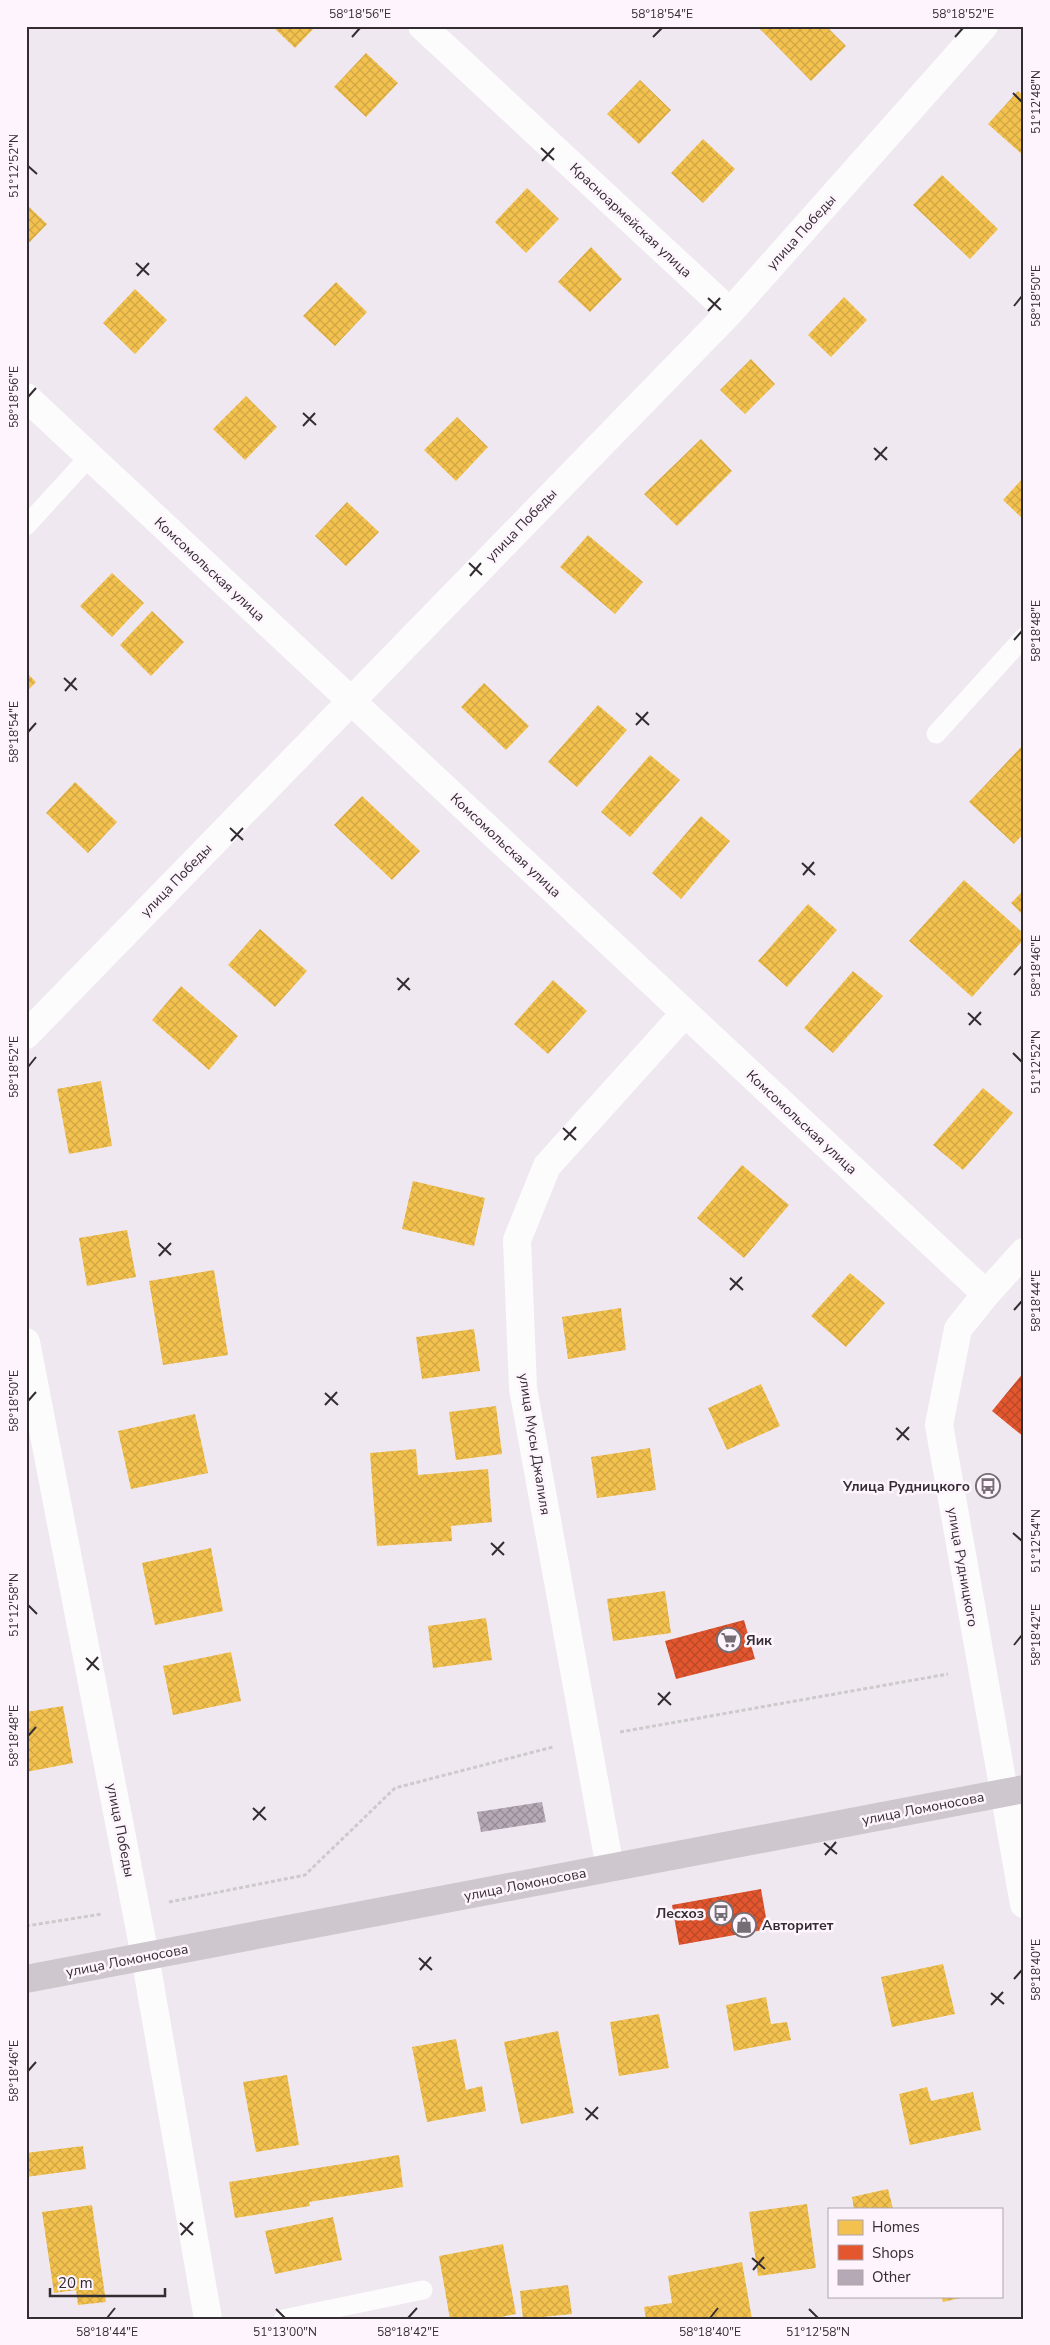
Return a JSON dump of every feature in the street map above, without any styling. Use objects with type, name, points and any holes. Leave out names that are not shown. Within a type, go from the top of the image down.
[{"type":"main road","name":"улица Ломоносова","points":[[26,1979],[1013,1791]]},
{"type":"street","name":"Красноармейская улица","points":[[422,26],[730,312]]},
{"type":"street","name":"улица Победы","points":[[26,1035],[730,312],[984,26]]},
{"type":"street","name":"Комсомольская улица","points":[[26,397],[986,1294]]},
{"type":"street","name":"улица Мусы Джалиля","points":[[610,1868],[523,1388],[517,1240],[548,1166],[685,1013]]},
{"type":"street","name":"улица Рудницкого","points":[[1024,1252],[986,1294],[958,1329],[939,1425],[981,1668],[1013,1791],[1024,1904]]},
{"type":"street","name":"улица Победы","points":[[26,1342],[145,1956],[208,2319]]},
{"type":"lane","points":[[26,526],[90,456]]},
{"type":"lane","points":[[936,734],[1024,637]]},
{"type":"lane","points":[[283,2319],[423,2290]]},
{"type":"path","points":[[26,1926],[136,1908],[304,1875],[395,1788],[587,1738],[981,1668]]},
{"type":"building: Homes","points":[[272,26],[316,26],[295,48]]},
{"type":"building: Homes","points":[[757,26],[826,26],[846,46],[811,81]]},
{"type":"building: Homes","points":[[366,53],[398,83],[366,117],[334,87]]},
{"type":"building: Homes","points":[[640,80],[671,110],[639,144],[607,114]]},
{"type":"building: Homes","points":[[1018,91],[1024,96],[1024,156],[988,124]]},
{"type":"building: Homes","points":[[703,139],[735,169],[703,203],[671,173]]},
{"type":"building: Homes","points":[[942,175],[998,229],[970,259],[913,205]]},
{"type":"building: Homes","points":[[527,188],[559,219],[526,253],[495,222]]},
{"type":"building: Homes","points":[[26,204],[47,224],[26,246]]},
{"type":"building: Homes","points":[[591,247],[622,279],[590,312],[558,282]]},
{"type":"building: Homes","points":[[336,282],[367,312],[335,346],[303,316]]},
{"type":"building: Homes","points":[[135,289],[167,320],[135,354],[103,323]]},
{"type":"building: Homes","points":[[844,297],[867,320],[831,357],[808,335]]},
{"type":"building: Homes","points":[[751,359],[775,384],[745,414],[720,390]]},
{"type":"building: Homes","points":[[246,396],[277,427],[245,460],[213,429]]},
{"type":"building: Homes","points":[[457,417],[488,447],[456,481],[424,450]]},
{"type":"building: Homes","points":[[701,439],[732,471],[677,526],[644,494]]},
{"type":"building: Homes","points":[[1024,477],[1024,520],[1003,500]]},
{"type":"building: Homes","points":[[347,502],[379,532],[346,566],[315,536]]},
{"type":"building: Homes","points":[[588,535],[643,582],[615,614],[560,567]]},
{"type":"building: Homes","points":[[112,573],[144,603],[112,637],[80,606]]},
{"type":"building: Homes","points":[[152,611],[184,642],[151,676],[120,645]]},
{"type":"building: Homes","points":[[26,672],[36,682],[26,692]]},
{"type":"building: Homes","points":[[484,683],[529,726],[506,750],[461,707]]},
{"type":"building: Homes","points":[[598,705],[627,730],[577,787],[548,762]]},
{"type":"building: Homes","points":[[1024,744],[1024,833],[1014,844],[969,802]]},
{"type":"building: Homes","points":[[650,755],[680,780],[630,837],[601,812]]},
{"type":"building: Homes","points":[[75,782],[117,822],[88,853],[46,813]]},
{"type":"building: Homes","points":[[362,796],[420,851],[392,880],[334,825]]},
{"type":"building: Homes","points":[[701,816],[730,841],[681,899],[652,873]]},
{"type":"building: Homes","points":[[964,880],[1024,934],[1024,939],[972,997],[909,941]]},
{"type":"building: Homes","points":[[1024,890],[1024,916],[1011,903]]},
{"type":"building: Homes","points":[[808,904],[837,930],[787,987],[758,961]]},
{"type":"building: Homes","points":[[260,929],[307,971],[275,1007],[228,965]]},
{"type":"building: Homes","points":[[853,971],[883,996],[833,1053],[804,1028]]},
{"type":"building: Homes","points":[[553,980],[587,1011],[548,1054],[514,1024]]},
{"type":"building: Homes","points":[[181,986],[238,1036],[209,1070],[152,1020]]},
{"type":"building: Homes","points":[[101,1081],[112,1146],[69,1154],[57,1089]]},
{"type":"building: Homes","points":[[983,1088],[1013,1113],[963,1170],[933,1145]]},
{"type":"building: Homes","points":[[742,1165],[789,1205],[744,1258],[697,1218]]},
{"type":"building: Homes","points":[[413,1181],[485,1198],[474,1246],[402,1229]]},
{"type":"building: Homes","points":[[127,1230],[136,1277],[87,1286],[79,1238]]},
{"type":"building: Homes","points":[[214,1270],[228,1355],[163,1365],[149,1281]]},
{"type":"building: Homes","points":[[850,1273],[885,1303],[846,1347],[811,1316]]},
{"type":"building: Homes","points":[[621,1308],[626,1350],[568,1359],[562,1317]]},
{"type":"building: Homes","points":[[474,1329],[480,1371],[422,1379],[416,1337]]},
{"type":"building: Homes","points":[[761,1384],[780,1426],[727,1450],[708,1408]]},
{"type":"building: Homes","points":[[496,1406],[502,1454],[456,1460],[449,1412]]},
{"type":"building: Homes","points":[[195,1414],[208,1473],[131,1489],[118,1431]]},
{"type":"building: Homes","points":[[650,1448],[656,1490],[597,1498],[591,1457]]},
{"type":"building: Homes","points":[[416,1449],[418,1475],[488,1469],[492,1522],[451,1526],[452,1541],[377,1546],[370,1453]]},
{"type":"building: Homes","points":[[211,1548],[223,1611],[155,1625],[142,1563]]},
{"type":"building: Homes","points":[[665,1591],[671,1633],[613,1641],[607,1599]]},
{"type":"building: Homes","points":[[486,1618],[492,1660],[433,1668],[428,1626]]},
{"type":"building: Homes","points":[[231,1652],[241,1701],[173,1715],[163,1666]]},
{"type":"building: Homes","points":[[63,1706],[73,1763],[26,1772],[26,1712]]},
{"type":"building: Homes","points":[[943,1964],[955,2014],[892,2027],[881,1977]]},
{"type":"building: Homes","points":[[766,1997],[771,2024],[787,2022],[791,2040],[734,2051],[726,2005]]},
{"type":"building: Homes","points":[[659,2014],[669,2068],[619,2076],[610,2022]]},
{"type":"building: Homes","points":[[558,2031],[574,2113],[521,2124],[504,2042]]},
{"type":"building: Homes","points":[[456,2039],[466,2090],[482,2086],[486,2111],[427,2122],[412,2047]]},
{"type":"building: Homes","points":[[287,2075],[299,2145],[256,2152],[243,2082]]},
{"type":"building: Homes","points":[[927,2087],[931,2101],[973,2092],[981,2130],[910,2145],[899,2094]]},
{"type":"building: Homes","points":[[83,2146],[86,2169],[26,2177],[26,2153]]},
{"type":"building: Homes","points":[[399,2155],[403,2187],[309,2202],[310,2206],[235,2218],[229,2182]]},
{"type":"building: Homes","points":[[888,2189],[893,2208],[854,2208],[852,2197]]},
{"type":"building: Homes","points":[[807,2204],[816,2268],[758,2276],[749,2212]]},
{"type":"building: Homes","points":[[92,2205],[106,2302],[78,2305],[76,2290],[54,2293],[42,2212]]},
{"type":"building: Homes","points":[[333,2217],[342,2260],[275,2274],[265,2231]]},
{"type":"building: Homes","points":[[503,2244],[516,2314],[491,2319],[450,2319],[439,2256]]},
{"type":"building: Homes","points":[[742,2262],[752,2319],[646,2319],[644,2307],[672,2303],[668,2276]]},
{"type":"building: Homes","points":[[568,2285],[572,2314],[523,2319],[520,2291]]},
{"type":"building: Homes","points":[[942,2298],[961,2298],[943,2302]]},
{"type":"building: Shops","points":[[1024,1372],[1024,1437],[992,1411]]},
{"type":"building: Shops","points":[[744,1620],[755,1659],[676,1679],[665,1641]]},
{"type":"building: Shops","points":[[761,1889],[768,1929],[679,1945],[672,1905]]},
{"type":"building: Other","points":[[542,1802],[546,1822],[481,1832],[477,1812]]},
{"type":"place","name":"Улица Рудницкого","points":[[988,1486]]},
{"type":"place","name":"Яик","points":[[729,1640]]},
{"type":"place","name":"Лесхоз","points":[[721,1913]]},
{"type":"place","name":"Авторитет","points":[[744,1925]]}]
